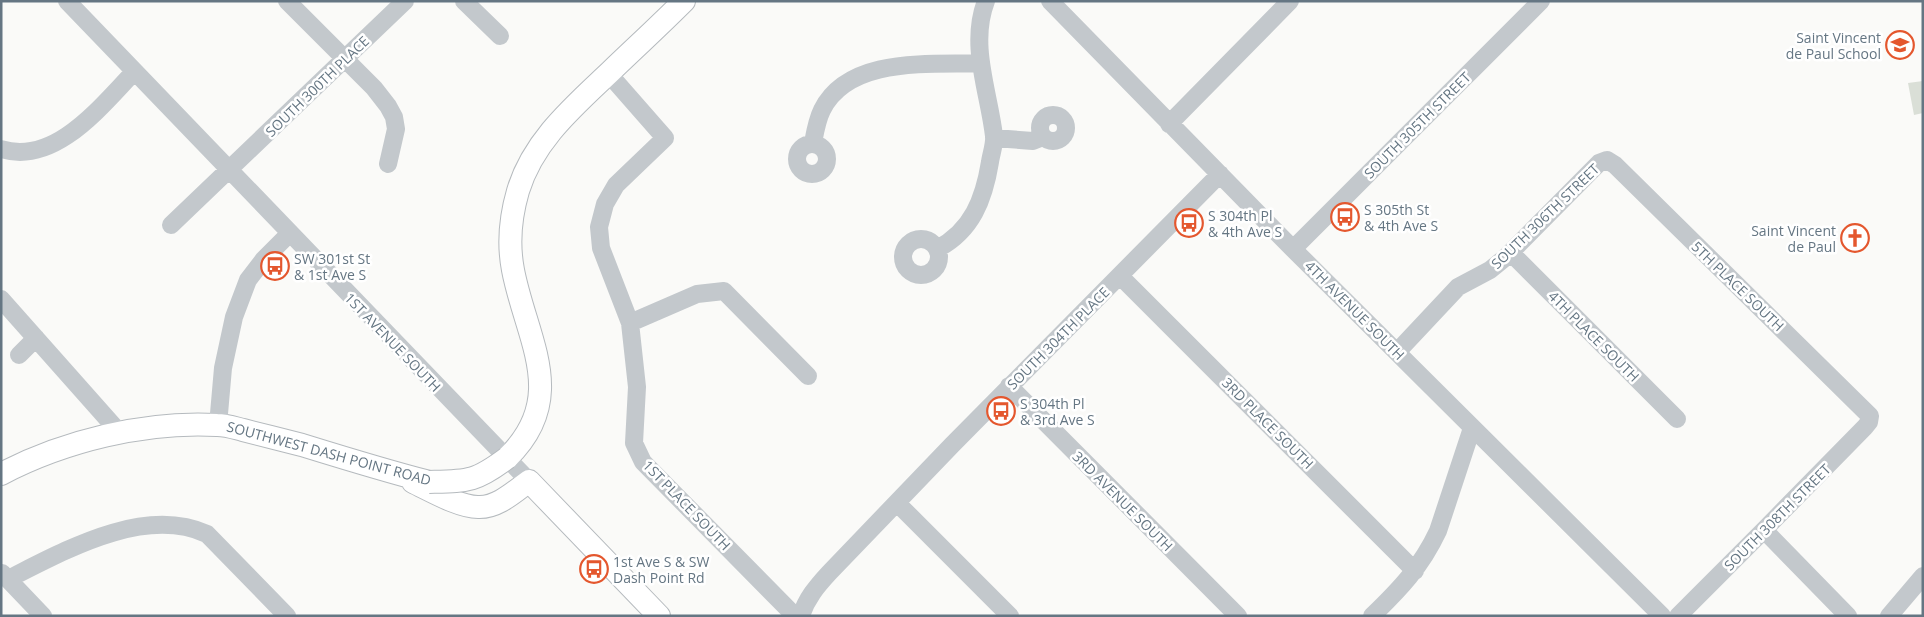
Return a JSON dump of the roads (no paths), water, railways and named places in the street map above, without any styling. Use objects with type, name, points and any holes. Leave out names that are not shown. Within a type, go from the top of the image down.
[{"type":"main road","name":"SOUTHWEST DASH POINT ROAD","points":[[1,474],[19,464],[56,450],[119,432],[164,426],[218,425],[276,438],[429,482],[470,480],[495,467],[515,450],[530,430],[537,416],[540,400],[538,356],[512,268],[512,218],[528,164],[547,136],[570,110],[684,1]]},
{"type":"main road","points":[[394,473],[467,506],[478,508],[507,498],[529,481]]},
{"type":"main road","name":"1ST AVENUE SOUTH","points":[[529,481],[659,616]]},
{"type":"street","name":"1ST AVENUE SOUTH","points":[[67,1],[289,234],[529,481]]},
{"type":"street","points":[[286,1],[380,94],[392,112],[396,129],[388,164]]},
{"type":"street","name":"SOUTH 300TH PLACE","points":[[171,225],[405,1]]},
{"type":"street","points":[[464,1],[500,36]]},
{"type":"street","points":[[937,249],[952,240],[969,221],[978,209],[986,188],[994,138],[981,63],[981,13],[986,1]]},
{"type":"street","name":"4TH AVENUE SOUTH","points":[[1050,1],[1293,249],[1662,616]]},
{"type":"street","points":[[1169,124],[1290,1]]},
{"type":"street","name":"SOUTH 305TH STREET","points":[[1293,249],[1541,1]]},
{"type":"street","points":[[814,143],[818,120],[826,103],[839,89],[856,78],[884,68],[981,63]]},
{"type":"street","points":[[1,150],[28,152],[39,150],[61,140],[82,124],[134,72]]},
{"type":"street","name":"1ST PLACE SOUTH","points":[[608,74],[665,138],[616,185],[605,204],[599,227],[601,248],[630,324],[637,387],[634,443],[643,462],[795,616]]},
{"type":"street","points":[[994,138],[1033,141],[1043,137]]},
{"type":"street","name":"SOUTH 306TH STREET","points":[[1397,352],[1458,287],[1490,270],[1511,253],[1599,163],[1605,160]]},
{"type":"street","name":"5TH PLACE SOUTH","points":[[1605,160],[1615,165],[1870,414]]},
{"type":"street","name":"SOUTH 304TH PLACE","points":[[801,616],[804,606],[812,593],[829,572],[1009,386],[1220,174]]},
{"type":"street","points":[[218,425],[223,368],[234,317],[248,280],[264,259],[289,234]]},
{"type":"street","name":"4TH PLACE SOUTH","points":[[1511,253],[1677,419]]},
{"type":"street","name":"3RD PLACE SOUTH","points":[[1120,276],[1415,571]]},
{"type":"street","points":[[630,324],[697,294],[724,291],[808,376]]},
{"type":"street","points":[[1,299],[119,432]]},
{"type":"street","points":[[19,355],[36,338]]},
{"type":"street","name":"3RD AVENUE SOUTH","points":[[1009,386],[1238,616]]},
{"type":"street","name":"SOUTH 308TH STREET","points":[[1678,616],[1865,427],[1870,420],[1870,414]]},
{"type":"street","points":[[1372,616],[1415,571],[1438,531],[1472,428]]},
{"type":"street","points":[[897,503],[1010,616]]},
{"type":"street","points":[[43,616],[5,576],[79,544],[138,527],[181,526],[194,528],[207,534],[287,616]]},
{"type":"street","points":[[1764,530],[1848,616]]},
{"type":"street","points":[[1889,616],[1923,576]]},
{"type":"place","name":"Saint Vincent de Paul School","points":[[1900,45]]},
{"type":"place","name":"S 305th St & 4th Ave S","points":[[1345,217]]},
{"type":"place","name":"S 304th Pl & 4th Ave S","points":[[1189,223]]},
{"type":"place","name":"Saint Vincent de Paul","points":[[1855,238]]},
{"type":"place","name":"SW 301st St & 1st Ave S","points":[[275,266]]},
{"type":"place","name":"S 304th Pl & 3rd Ave S","points":[[1001,411]]},
{"type":"place","name":"1st Ave S & SW Dash Point Rd","points":[[594,569]]}]
